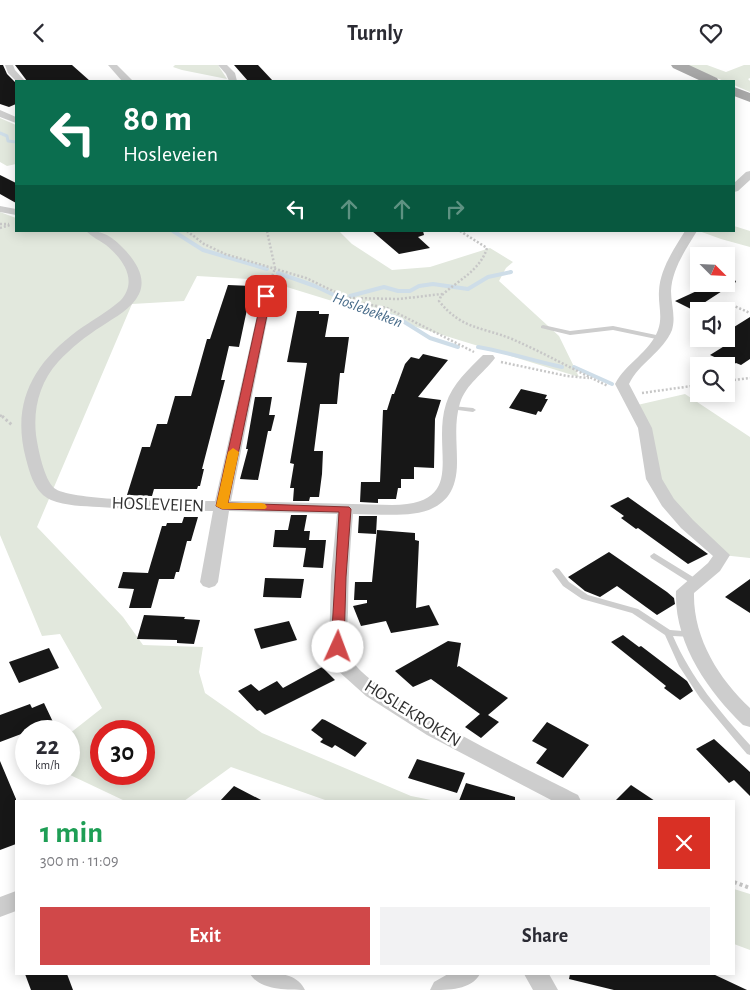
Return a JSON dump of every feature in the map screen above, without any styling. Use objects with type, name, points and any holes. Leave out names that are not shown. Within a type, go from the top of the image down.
[{"type":"main road","points":[[678,65],[710,80]]},
{"type":"main road","points":[[735,91],[750,98]]},
{"type":"street","points":[[9,65],[11,71],[20,80]]},
{"type":"street","points":[[112,65],[126,80]]},
{"type":"street","points":[[222,65],[230,73],[233,80]]},
{"type":"street","points":[[0,113],[15,120]]},
{"type":"street","points":[[735,188],[750,174]]},
{"type":"street","points":[[0,209],[15,217]]},
{"type":"street","name":"HOSLEVEIEN","points":[[94,232],[109,241],[121,252],[132,269],[136,286],[132,296],[119,308],[79,335],[61,351],[43,371],[32,393],[27,411],[28,432],[39,473],[47,490],[57,496],[78,501],[345,509],[418,508],[431,504],[440,497],[447,487],[449,463],[448,425],[452,408],[463,382],[488,358]]},
{"type":"street","points":[[690,232],[667,278],[665,291],[666,330],[661,339],[625,375],[622,384],[625,394],[645,428],[654,479],[668,502],[687,524],[722,555],[714,567],[686,591],[684,603],[698,653],[710,676],[728,700],[750,720]]},
{"type":"street","points":[[209,582],[222,506],[266,296]]},
{"type":"street","name":"HOSLEKROKEN","points":[[345,509],[340,577],[338,647],[343,664],[373,691],[434,730],[569,800]]},
{"type":"street","points":[[0,907],[15,901]]},
{"type":"street","points":[[264,975],[293,990]]},
{"type":"street","points":[[442,990],[466,975]]},
{"type":"street","points":[[537,975],[546,990]]},
{"type":"lane","points":[[543,327],[570,333],[613,327],[661,339]]},
{"type":"lane","points":[[452,408],[473,410]]},
{"type":"lane","points":[[654,556],[695,582]]},
{"type":"lane","points":[[556,571],[566,584],[585,597],[635,611],[668,633],[692,634]]},
{"type":"lane","points":[[668,633],[681,664],[715,713],[750,751]]},
{"type":"path","points":[[0,228],[15,219]]},
{"type":"path","points":[[187,232],[204,244],[225,254],[275,268],[326,286],[356,302],[387,308],[488,358],[525,368],[588,378],[511,339],[465,324],[444,309],[439,299],[479,264],[487,248],[462,232]]},
{"type":"path","points":[[266,296],[275,268],[267,232]]},
{"type":"path","points":[[348,298],[409,298],[443,294]]},
{"type":"path","points":[[735,306],[750,313]]},
{"type":"path","points":[[735,380],[750,378]]},
{"type":"path","points":[[625,394],[690,386]]},
{"type":"path","points":[[735,882],[750,888]]},
{"type":"shaded area","points":[[175,65],[218,65],[227,79],[182,70],[173,67]]},
{"type":"shaded area","points":[[685,65],[707,65],[726,72],[744,65],[750,65],[750,78],[748,79],[750,81],[750,92],[735,85],[735,80],[722,80]]},
{"type":"shaded area","points":[[0,118],[15,125],[15,164],[7,166],[0,162]]},
{"type":"shaded area","points":[[0,212],[15,218],[15,232],[340,232],[352,244],[392,270],[430,267],[490,248],[513,262],[506,268],[499,281],[559,336],[579,377],[264,280],[197,276],[184,301],[132,304],[37,527],[123,617],[143,645],[203,647],[199,672],[205,693],[262,733],[411,796],[431,800],[325,800],[231,767],[185,800],[123,800],[91,785],[155,785],[155,720],[90,720],[90,784],[80,780],[80,725],[102,708],[60,634],[42,636],[0,535]]},
{"type":"shaded area","points":[[735,226],[750,231],[750,247],[702,232],[735,232]]},
{"type":"shaded area","points":[[685,394],[690,397],[690,402],[697,402],[750,437],[750,558],[722,555],[668,502],[633,406]]},
{"type":"shaded area","points":[[735,889],[750,894],[750,950],[735,944]]},
{"type":"building","points":[[0,65],[3,65],[7,74],[15,82],[15,104],[9,107],[0,104]]},
{"type":"building","points":[[15,65],[72,65],[89,80],[26,80]]},
{"type":"building","points":[[234,65],[258,65],[272,80],[247,80]]},
{"type":"building","points":[[0,175],[15,182],[15,202],[0,194]]},
{"type":"building","points":[[373,232],[423,232],[424,235],[418,237],[430,248],[399,254]]},
{"type":"building","points":[[228,285],[252,286],[239,347],[229,346],[221,380],[225,380],[202,469],[204,469],[200,486],[197,489],[154,489],[152,496],[127,495],[142,447],[150,447],[157,424],[167,424],[175,396],[191,396],[207,339],[210,339]]},
{"type":"building","points":[[692,293],[719,293],[705,302],[690,302],[690,308],[675,301]]},
{"type":"building","points":[[297,311],[319,311],[319,314],[329,314],[325,337],[349,337],[344,373],[340,373],[337,404],[320,404],[314,451],[323,451],[322,474],[319,497],[310,497],[309,501],[293,501],[294,488],[290,488],[294,464],[290,463],[307,363],[287,362]]},
{"type":"building","points":[[750,317],[750,359],[741,365],[735,364],[735,357],[714,357],[710,355],[723,347],[735,347],[735,326]]},
{"type":"building","points":[[423,354],[448,360],[418,397],[441,400],[435,419],[434,468],[414,467],[414,479],[401,479],[401,488],[398,488],[396,499],[378,499],[378,503],[360,502],[361,482],[380,482],[383,410],[387,410],[405,364],[411,357],[419,359]]},
{"type":"building","points":[[521,389],[547,395],[545,399],[548,399],[541,412],[538,411],[536,415],[509,408]]},
{"type":"building","points":[[255,397],[272,397],[269,415],[275,415],[271,431],[268,431],[258,480],[240,479],[248,449],[246,449]]},
{"type":"building","points":[[628,497],[708,554],[688,564],[638,528],[636,529],[621,518],[624,516],[610,506]]},
{"type":"building","points":[[291,515],[307,515],[304,531],[310,531],[309,540],[326,540],[323,568],[303,567],[306,548],[273,547],[275,530],[288,530]]},
{"type":"building","points":[[359,516],[377,516],[376,534],[358,533]]},
{"type":"building","points":[[184,517],[198,517],[191,541],[187,541],[179,572],[176,572],[174,579],[159,579],[151,608],[129,608],[134,589],[118,588],[123,572],[148,573],[162,526],[166,526],[167,523],[182,523]]},
{"type":"building","points":[[377,530],[415,533],[415,540],[419,541],[416,608],[429,605],[439,625],[391,633],[386,621],[361,626],[353,606],[367,603],[367,600],[354,600],[355,582],[372,582]]},
{"type":"building","points":[[609,552],[667,592],[674,598],[675,604],[657,615],[617,586],[600,597],[585,591],[568,577]]},
{"type":"building","points":[[265,578],[304,579],[301,598],[263,597]]},
{"type":"building","points":[[750,579],[750,613],[725,597]]},
{"type":"building","points":[[144,615],[185,617],[184,619],[200,620],[194,644],[177,643],[177,640],[137,639]]},
{"type":"building","points":[[289,621],[297,640],[261,649],[254,629]]},
{"type":"building","points":[[623,635],[639,647],[641,646],[687,681],[693,691],[680,700],[664,688],[666,686],[611,642]]},
{"type":"building","points":[[448,641],[461,643],[457,667],[459,666],[508,698],[488,715],[499,722],[481,738],[465,727],[480,714],[431,679],[413,687],[395,671]]},
{"type":"building","points":[[49,648],[59,668],[19,683],[9,662]]},
{"type":"building","points":[[322,667],[335,680],[265,715],[260,710],[257,711],[238,691],[251,684],[259,691],[277,681],[283,688]]},
{"type":"building","points":[[44,703],[52,720],[15,720],[15,736],[0,742],[0,715],[30,704],[32,708]]},
{"type":"building","points":[[322,719],[367,743],[355,757],[335,745],[332,748],[320,742],[323,739],[311,730]]},
{"type":"building","points":[[547,722],[589,745],[563,778],[536,763],[547,749],[532,741]]},
{"type":"building","points":[[714,739],[750,772],[750,796],[734,780],[729,783],[696,749]]},
{"type":"building","points":[[417,759],[465,773],[457,793],[408,778]]},
{"type":"building","points":[[0,761],[16,800],[15,844],[0,850]]},
{"type":"building","points":[[466,783],[515,797],[515,800],[459,800]]},
{"type":"building","points":[[631,785],[654,800],[616,800]]},
{"type":"building","points":[[234,786],[261,800],[221,800]]},
{"type":"building","points":[[25,975],[67,975],[73,990],[31,990]]},
{"type":"building","points":[[570,975],[715,975],[747,990],[614,990],[569,979]]},
{"type":"waterway","name":"Hoslebekken","points":[[0,133],[7,136],[8,141],[15,142]]},
{"type":"waterway","name":"Hoslebekken","points":[[175,232],[203,250],[267,269]]},
{"type":"waterway","points":[[350,296],[384,287],[398,291],[410,291],[419,286],[433,284],[468,289],[488,277],[511,272]]},
{"type":"waterway","name":"Hoslebekken","points":[[278,273],[315,286],[351,303],[398,318],[430,338],[458,347]]},
{"type":"waterway","name":"Hoslebekken","points":[[478,347],[562,367]]},
{"type":"waterway","name":"Hoslebekken","points":[[574,367],[612,384]]},
{"type":"slow traffic","points":[[233,452],[222,506],[261,507]]},
{"type":"route","points":[[266,296],[222,506],[345,509],[340,577],[338,647]]}]
